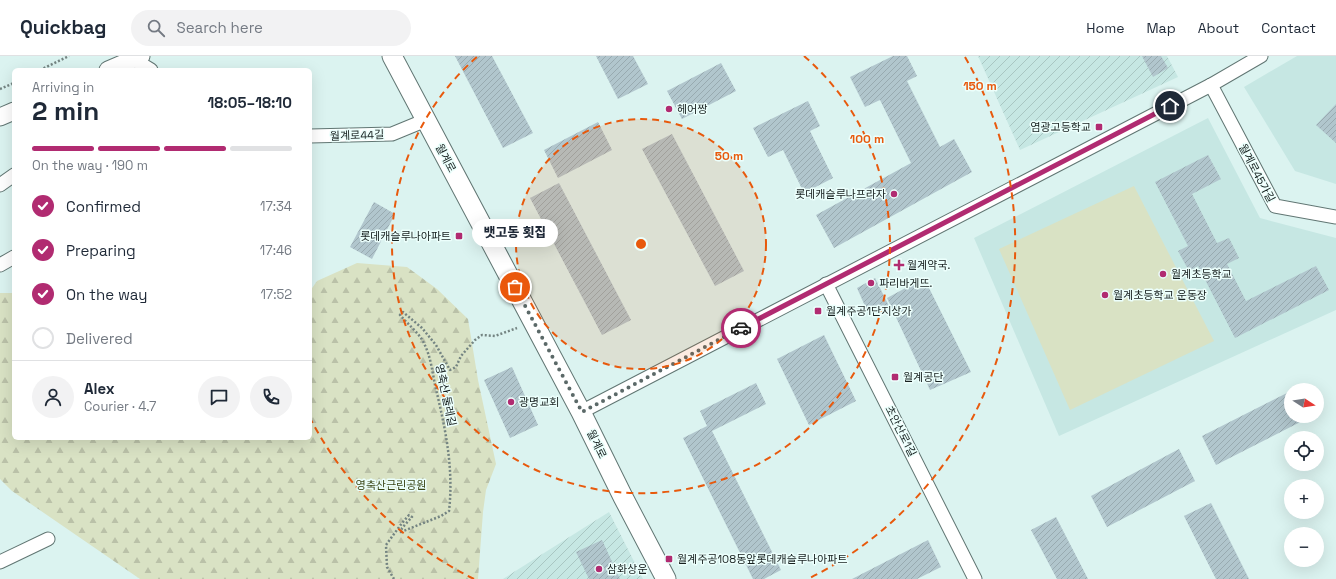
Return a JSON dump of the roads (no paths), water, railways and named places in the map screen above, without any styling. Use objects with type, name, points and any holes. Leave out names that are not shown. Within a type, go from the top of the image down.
[{"type":"main road","name":"월계로","points":[[392,56],[582,412],[623,497],[666,579]]},
{"type":"street","points":[[582,412],[1211,85],[1261,56]]},
{"type":"street","points":[[113,68],[137,58],[149,68]]},
{"type":"street","name":"월계로45가길","points":[[1211,85],[1275,206],[1336,217]]},
{"type":"street","points":[[0,117],[12,112]]},
{"type":"street","name":"월계로44길","points":[[312,136],[392,134],[426,120]]},
{"type":"street","points":[[0,185],[12,176]]},
{"type":"street","points":[[0,265],[12,258]]},
{"type":"street","name":"초안산로1길","points":[[826,284],[975,579]]},
{"type":"street","points":[[0,562],[48,539]]},
{"type":"place","name":"헤어짱","points":[[669,109]]},
{"type":"place","name":"염광고등학교","points":[[1099,127]]},
{"type":"place","name":"롯데캐슬루나프라자","points":[[894,194]]},
{"type":"place","name":"롯데캐슬루나아파트","points":[[459,236]]},
{"type":"place","name":"월계약국.","points":[[899,265]]},
{"type":"place","name":"월계초등학교","points":[[1163,274]]},
{"type":"place","name":"파리바게뜨.","points":[[871,283]]},
{"type":"place","name":"뱃고동 횟집","points":[[515,287]]},
{"type":"place","name":"월계초등학교 운동장","points":[[1105,295]]},
{"type":"place","name":"월계주공1단지상가","points":[[818,311]]},
{"type":"place","name":"월계공단","points":[[895,377]]},
{"type":"place","name":"광명교회","points":[[511,402]]},
{"type":"place","name":"월계주공108동앞롯데캐슬루나아파트","points":[[669,559]]},
{"type":"place","name":"삼화상운","points":[[599,569]]},
{"type":"park label","name":"영축산근린공원","points":[[391,485]]}]
